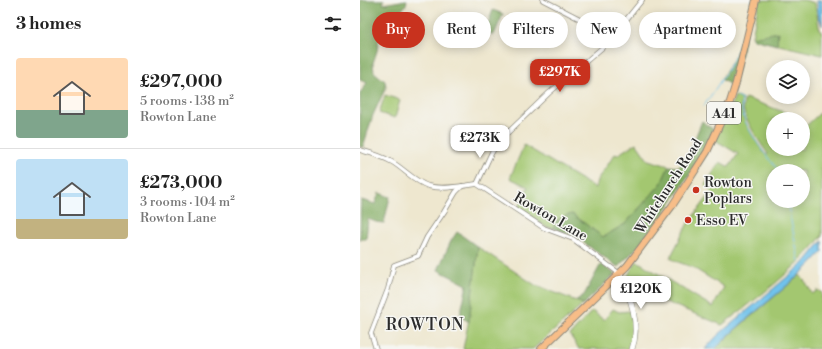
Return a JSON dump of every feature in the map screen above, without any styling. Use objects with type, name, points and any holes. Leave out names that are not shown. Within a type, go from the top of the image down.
[{"type":"highway","name":"Whitchurch Road","points":[[541,349],[620,274],[640,250],[672,206],[706,152],[730,102],[736,84],[756,0]]},
{"type":"street","points":[[543,0],[576,17]]},
{"type":"street","points":[[631,14],[642,0]]},
{"type":"street","points":[[360,150],[392,162],[428,186],[438,187],[478,184],[498,142],[549,92],[602,48]]},
{"type":"street","name":"Rowton Lane","points":[[478,184],[544,228],[572,240],[620,274]]},
{"type":"street","points":[[376,349],[371,333],[388,289],[394,265],[418,256],[427,237],[456,192],[462,186]]},
{"type":"street","points":[[620,274],[629,297],[635,323],[636,333],[632,349]]},
{"type":"green space","points":[[360,0],[384,0],[383,4],[407,0],[404,8],[398,12],[372,12],[372,48],[377,48],[373,63],[374,72],[385,81],[386,87],[373,115],[363,147],[360,147],[360,93],[367,83],[360,80],[360,23],[362,22]]},
{"type":"green space","points":[[759,0],[804,0],[815,3],[822,34],[822,55],[753,39],[752,37]]},
{"type":"green space","points":[[493,10],[499,12],[499,23],[494,35],[491,34],[491,16]]},
{"type":"green space","points":[[778,32],[777,45],[753,39],[752,37]]},
{"type":"green space","points":[[745,33],[739,65],[732,86],[721,79],[732,62]]},
{"type":"green space","points":[[385,95],[400,100],[395,118],[379,113]]},
{"type":"green space","points":[[735,96],[742,99],[741,106],[744,117],[755,139],[766,156],[810,156],[810,122],[822,111],[822,236],[812,249],[788,272],[722,325],[649,295],[633,300],[629,288],[628,276],[637,261],[713,307],[724,287],[692,267],[670,258],[688,223],[712,192],[705,185],[720,162],[729,167],[738,154],[715,140]]},
{"type":"green space","points":[[745,98],[784,112],[766,112],[766,151],[744,113],[743,107]]},
{"type":"green space","points":[[702,121],[714,130],[695,167],[642,243],[618,267],[573,235],[553,228],[560,218],[572,214],[603,237],[625,224],[661,184],[669,166],[679,167],[687,158]]},
{"type":"green space","points":[[636,143],[648,160],[669,166],[661,184],[625,224],[603,237],[572,214],[557,220],[553,228],[546,227],[518,208],[528,187],[510,178],[524,145],[595,188],[597,180],[615,154],[617,155]]},
{"type":"green space","points":[[379,193],[390,197],[384,223],[368,219],[366,239],[360,239],[361,200],[375,204]]},
{"type":"green space","points":[[457,232],[478,247],[469,322],[460,316],[467,285],[438,270],[451,241]]},
{"type":"green space","points":[[478,247],[535,285],[584,304],[533,349],[463,349],[469,319]]},
{"type":"green space","points":[[601,264],[615,274],[584,304],[575,301],[584,295]]},
{"type":"green space","points":[[800,275],[812,294],[818,290],[822,293],[822,349],[715,349],[736,329]]},
{"type":"green space","points":[[613,309],[619,312],[630,311],[634,331],[630,349],[579,349],[570,335],[592,311],[604,320]]},
{"type":"water","points":[[817,0],[822,0],[822,26],[818,13]]},
{"type":"water","points":[[822,241],[822,252],[810,265],[741,324],[715,349],[705,349],[718,335],[804,263]]},
{"type":"waterway","points":[[704,106],[727,71],[741,43],[752,0]]},
{"type":"waterway","points":[[737,97],[742,99],[742,108],[748,127],[760,147],[773,164]]},
{"type":"waterway","points":[[788,208],[799,261]]},
{"type":"place","name":"Rowton Poplars","points":[[696,190]]},
{"type":"place","name":"Esso EV","points":[[688,220]]},
{"type":"district","name":"ROWTON","points":[[425,324]]}]
